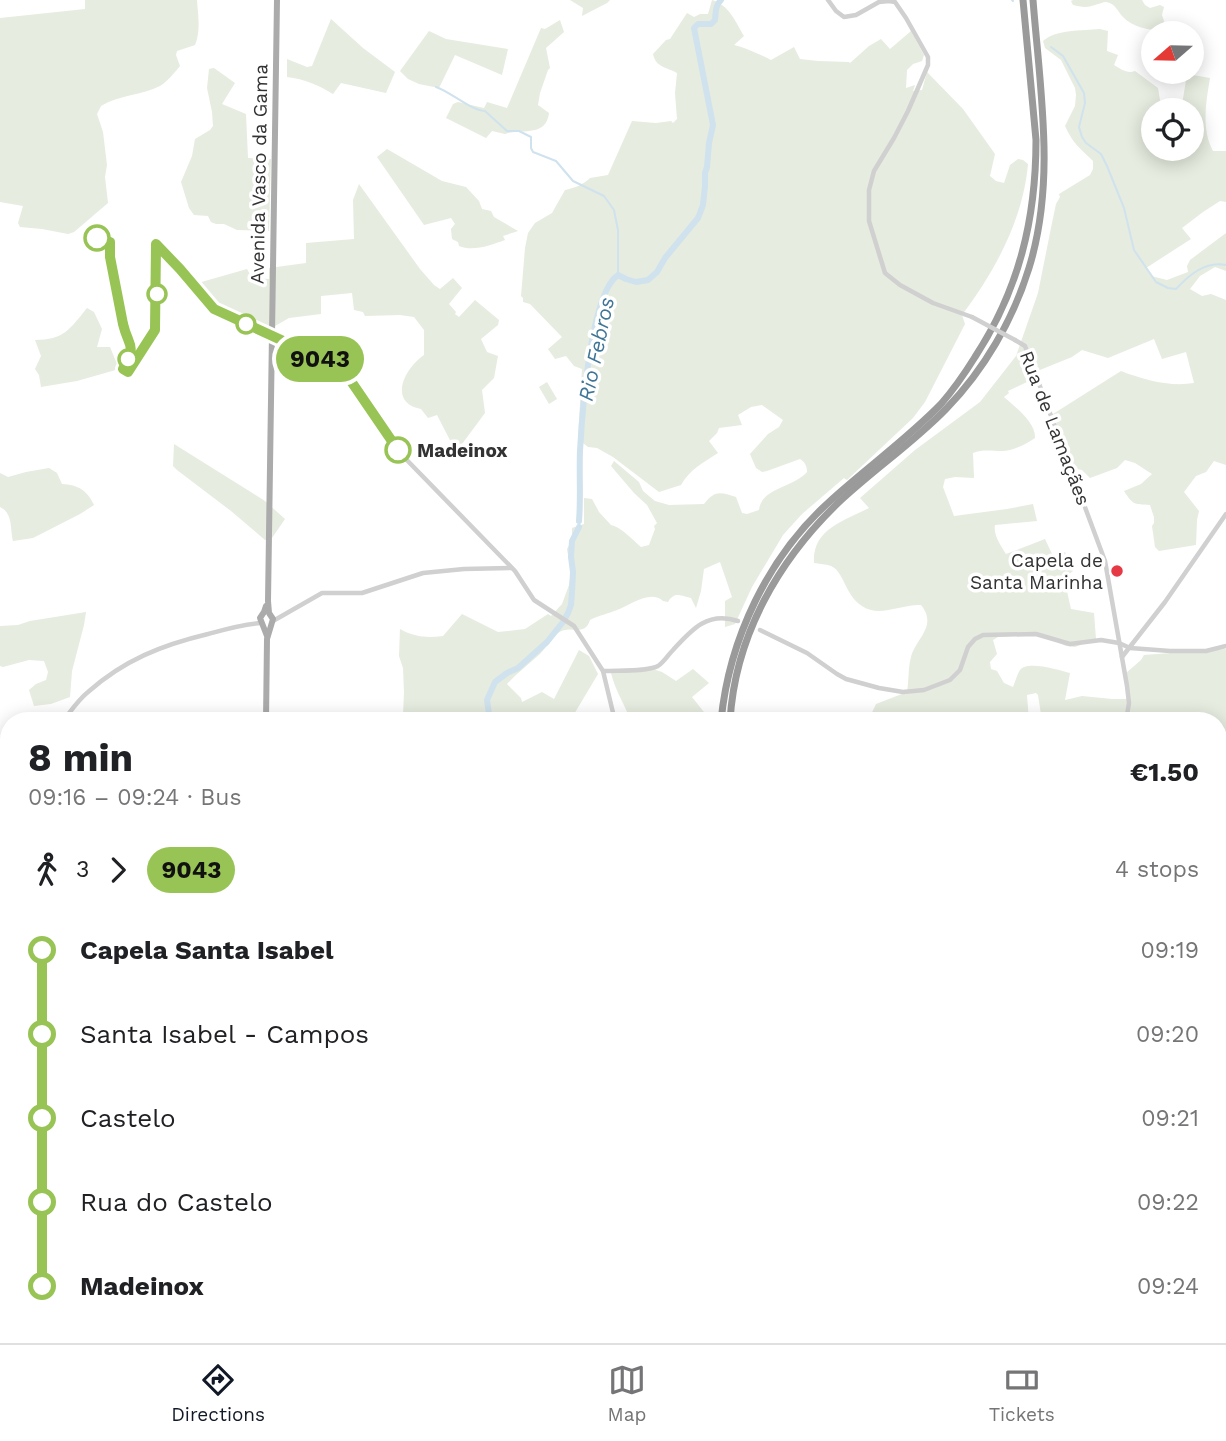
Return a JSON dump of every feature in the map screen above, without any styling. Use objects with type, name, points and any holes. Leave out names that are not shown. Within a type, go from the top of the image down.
[{"type":"highway","points":[[723,712],[731,666],[742,633],[750,611],[776,565],[827,503],[940,404],[954,387],[987,339],[1019,268],[1028,228],[1036,140],[1023,0]]},
{"type":"highway","points":[[731,712],[743,650],[779,572],[804,540],[839,503],[925,429],[968,383],[998,341],[1018,297],[1029,269],[1042,209],[1045,171],[1045,141],[1033,0]]},
{"type":"main road","name":"Avenida Vasco da Gama","points":[[266,712],[277,0]]},
{"type":"street","name":"Rua de Lamaçães","points":[[828,0],[844,17],[856,15],[879,2],[895,2],[928,57],[928,65],[908,111],[874,171],[869,221],[885,273],[900,285],[933,303],[972,317],[1025,346],[1105,561],[1125,670],[1129,702],[1127,712]]},
{"type":"street","points":[[271,335],[342,368],[399,452],[511,568],[537,603],[576,628],[603,671],[613,712]]},
{"type":"street","points":[[1122,657],[1172,592],[1226,514]]},
{"type":"street","points":[[70,712],[86,693],[134,659],[152,650],[282,616],[322,593],[362,593],[423,573],[511,568]]},
{"type":"street","points":[[267,641],[282,616]]},
{"type":"street","points":[[603,671],[652,668],[663,662],[698,626],[716,618],[738,621]]},
{"type":"street","points":[[760,630],[807,653],[846,679],[903,692],[924,690],[950,680],[960,670],[968,647],[975,639],[984,635],[1036,634],[1070,644],[1101,640],[1130,648],[1206,651],[1226,646]]},
{"type":"shaded area","points":[[85,0],[197,0],[197,40],[195,45],[177,51],[180,66],[163,84],[101,106],[97,114],[103,132],[108,203],[68,234],[20,227],[18,223],[23,206],[0,202],[0,18],[85,9]]},
{"type":"shaded area","points":[[570,0],[610,0],[582,16],[583,8]]},
{"type":"shaded area","points":[[712,0],[718,2],[734,19],[744,36],[734,45],[771,60],[794,47],[800,59],[850,63],[881,39],[890,49],[911,31],[924,55],[922,61],[907,70],[906,88],[915,85],[913,91],[922,90],[927,72],[963,109],[995,154],[990,176],[996,181],[1004,183],[1010,165],[1018,159],[1028,164],[1020,205],[1006,244],[986,281],[962,315],[965,324],[925,402],[913,418],[847,480],[844,478],[802,514],[783,535],[752,587],[735,624],[725,627],[725,601],[732,597],[720,562],[704,569],[696,608],[691,598],[681,595],[673,596],[668,602],[653,597],[640,599],[590,620],[580,630],[558,633],[540,654],[507,684],[522,702],[542,692],[554,699],[579,650],[589,656],[598,674],[575,712],[403,712],[400,629],[421,636],[443,636],[462,614],[498,632],[525,629],[548,614],[551,616],[562,604],[569,585],[571,572],[567,549],[572,540],[572,528],[584,524],[584,498],[592,499],[611,525],[623,531],[641,547],[649,545],[657,523],[647,505],[611,466],[614,461],[639,482],[643,491],[655,501],[669,505],[704,504],[711,496],[722,493],[736,497],[742,513],[747,514],[759,510],[765,497],[807,472],[800,459],[767,471],[762,472],[756,468],[750,454],[783,420],[762,405],[751,407],[738,415],[742,425],[719,428],[709,441],[718,453],[693,470],[681,485],[659,492],[613,457],[597,448],[588,447],[578,439],[582,369],[574,366],[566,356],[555,359],[548,349],[562,337],[530,304],[523,302],[521,296],[525,248],[528,233],[535,223],[552,213],[565,190],[590,178],[608,175],[632,121],[673,123],[677,119],[677,73],[659,65],[653,54],[670,39],[687,13],[694,17],[708,14]]},
{"type":"shaded area","points":[[1142,0],[1150,8],[1160,5],[1164,7],[1164,21],[1141,21],[1141,28],[1123,17],[1109,3],[1084,7],[1073,5],[1071,1]]},
{"type":"shaded area","points":[[331,19],[395,72],[386,93],[341,83],[333,94],[311,83],[287,77],[287,59],[307,67],[312,66]]},
{"type":"shaded area","points":[[560,20],[564,32],[546,48],[550,68],[538,105],[549,113],[543,126],[532,131],[505,134],[492,131],[486,138],[446,118],[453,104],[458,102],[484,108],[487,102],[507,108],[541,28],[545,29]]},
{"type":"shaded area","points":[[1100,29],[1108,31],[1107,51],[1118,55],[1114,65],[1127,71],[1135,71],[1141,75],[1141,84],[1153,84],[1158,88],[1160,98],[1141,98],[1141,161],[1204,161],[1204,98],[1183,98],[1185,84],[1204,84],[1204,77],[1210,78],[1206,106],[1207,134],[1213,151],[1226,151],[1226,202],[1220,201],[1182,228],[1191,239],[1146,268],[1151,276],[1167,280],[1188,272],[1190,260],[1226,233],[1226,271],[1215,267],[1200,276],[1190,289],[1202,296],[1211,294],[1226,300],[1226,465],[1214,461],[1206,472],[1196,476],[1184,492],[1199,511],[1196,545],[1159,551],[1155,547],[1152,526],[1154,517],[1150,505],[1134,503],[1124,491],[1141,484],[1152,474],[1125,460],[1117,468],[1090,478],[1082,470],[1072,468],[1053,414],[1121,371],[1157,382],[1194,383],[1186,352],[1162,359],[1154,339],[1108,358],[1082,350],[1072,357],[1025,376],[1027,382],[1008,391],[1004,397],[1029,421],[1035,438],[1011,450],[973,453],[974,478],[945,479],[943,487],[954,516],[1033,504],[1037,521],[995,525],[1000,544],[1006,554],[1045,539],[1053,556],[1065,552],[1073,571],[1064,578],[1071,609],[1094,613],[1096,639],[1075,647],[1038,634],[998,637],[993,640],[997,654],[990,662],[991,669],[997,671],[1004,683],[1013,687],[1024,667],[1044,667],[1070,673],[1065,700],[1082,696],[1126,699],[1126,673],[1144,655],[1226,649],[1226,712],[1041,712],[1036,693],[1027,695],[1028,712],[872,712],[876,704],[907,692],[910,661],[927,626],[926,612],[921,605],[882,611],[862,606],[851,595],[836,569],[814,563],[815,551],[818,542],[831,528],[869,508],[860,498],[915,450],[980,402],[1016,356],[1038,293],[1059,194],[1090,175],[1093,169],[1093,161],[1074,142],[1065,126],[1075,106],[1075,88],[1061,60],[1045,48],[1043,41],[1062,32]]},
{"type":"shaded area","points":[[429,31],[446,39],[508,49],[502,75],[455,55],[439,88],[408,79],[400,71]]},
{"type":"shaded area","points":[[214,68],[235,83],[222,104],[246,114],[248,158],[271,159],[269,231],[237,230],[224,224],[216,224],[211,222],[208,216],[194,215],[189,208],[181,182],[192,156],[195,139],[213,126],[207,88],[209,69]]},
{"type":"shaded area","points":[[387,149],[442,181],[466,187],[479,201],[482,209],[491,211],[494,217],[518,231],[503,236],[505,240],[482,247],[464,248],[452,239],[451,229],[455,224],[451,218],[424,225],[377,157]]},
{"type":"shaded area","points":[[359,184],[434,285],[440,289],[453,278],[462,288],[449,304],[455,314],[459,317],[475,300],[499,320],[498,325],[481,339],[487,352],[498,356],[494,378],[482,390],[485,413],[462,444],[453,446],[437,415],[428,418],[421,409],[404,399],[402,392],[406,376],[424,355],[424,330],[414,317],[365,316],[363,312],[354,310],[352,293],[321,296],[321,314],[289,318],[275,326],[257,326],[217,308],[198,283],[247,269],[252,278],[269,279],[269,268],[306,263],[306,243],[354,239],[353,200]]},
{"type":"shaded area","points":[[87,308],[94,312],[102,329],[97,347],[110,347],[119,369],[77,381],[41,387],[35,369],[41,356],[35,340],[53,338],[66,332]]},
{"type":"shaded area","points":[[547,382],[557,399],[549,404],[539,387]]},
{"type":"shaded area","points":[[174,444],[265,501],[285,519],[272,538],[265,540],[177,470],[173,466]]},
{"type":"shaded area","points":[[49,468],[57,473],[62,484],[85,492],[94,505],[33,538],[13,541],[9,517],[0,507],[0,473],[8,477]]},
{"type":"shaded area","points":[[86,612],[72,671],[70,697],[51,704],[34,706],[29,690],[46,680],[48,672],[44,661],[29,660],[0,666],[0,626]]},
{"type":"shaded area","points":[[647,667],[676,681],[693,669],[709,683],[692,697],[704,712],[627,712],[611,673],[613,670]]},
{"type":"waterway","name":"Rio Febros","points":[[579,521],[580,451],[589,357],[594,330],[608,287],[618,275],[636,282],[648,280],[698,218],[703,205],[713,125],[694,28],[698,24],[711,24],[715,20],[721,0]]},
{"type":"waterway","points":[[1051,47],[1063,56],[1084,93],[1085,103],[1079,127],[1082,137],[1101,154],[1124,208],[1134,250],[1156,282],[1176,289],[1204,267],[1226,265]]},
{"type":"waterway","points":[[436,87],[473,108],[485,111],[507,131],[519,131],[531,137],[533,152],[556,161],[573,181],[604,196],[614,210],[618,230],[618,275]]},
{"type":"waterway","name":"Rio Febros","points":[[489,712],[487,700],[495,682],[518,668],[547,642],[568,613],[572,592],[572,541],[579,527]]},
{"type":"bus line","name":"9043","points":[[97,238],[110,242],[110,257],[123,324],[131,344],[131,354],[123,369],[128,372],[155,330],[156,244],[214,309],[342,368],[398,450]]},
{"type":"place","name":"Madeinox","points":[[398,450]]},
{"type":"place","name":"Capela de Santa Marinha","points":[[1117,571]]}]
